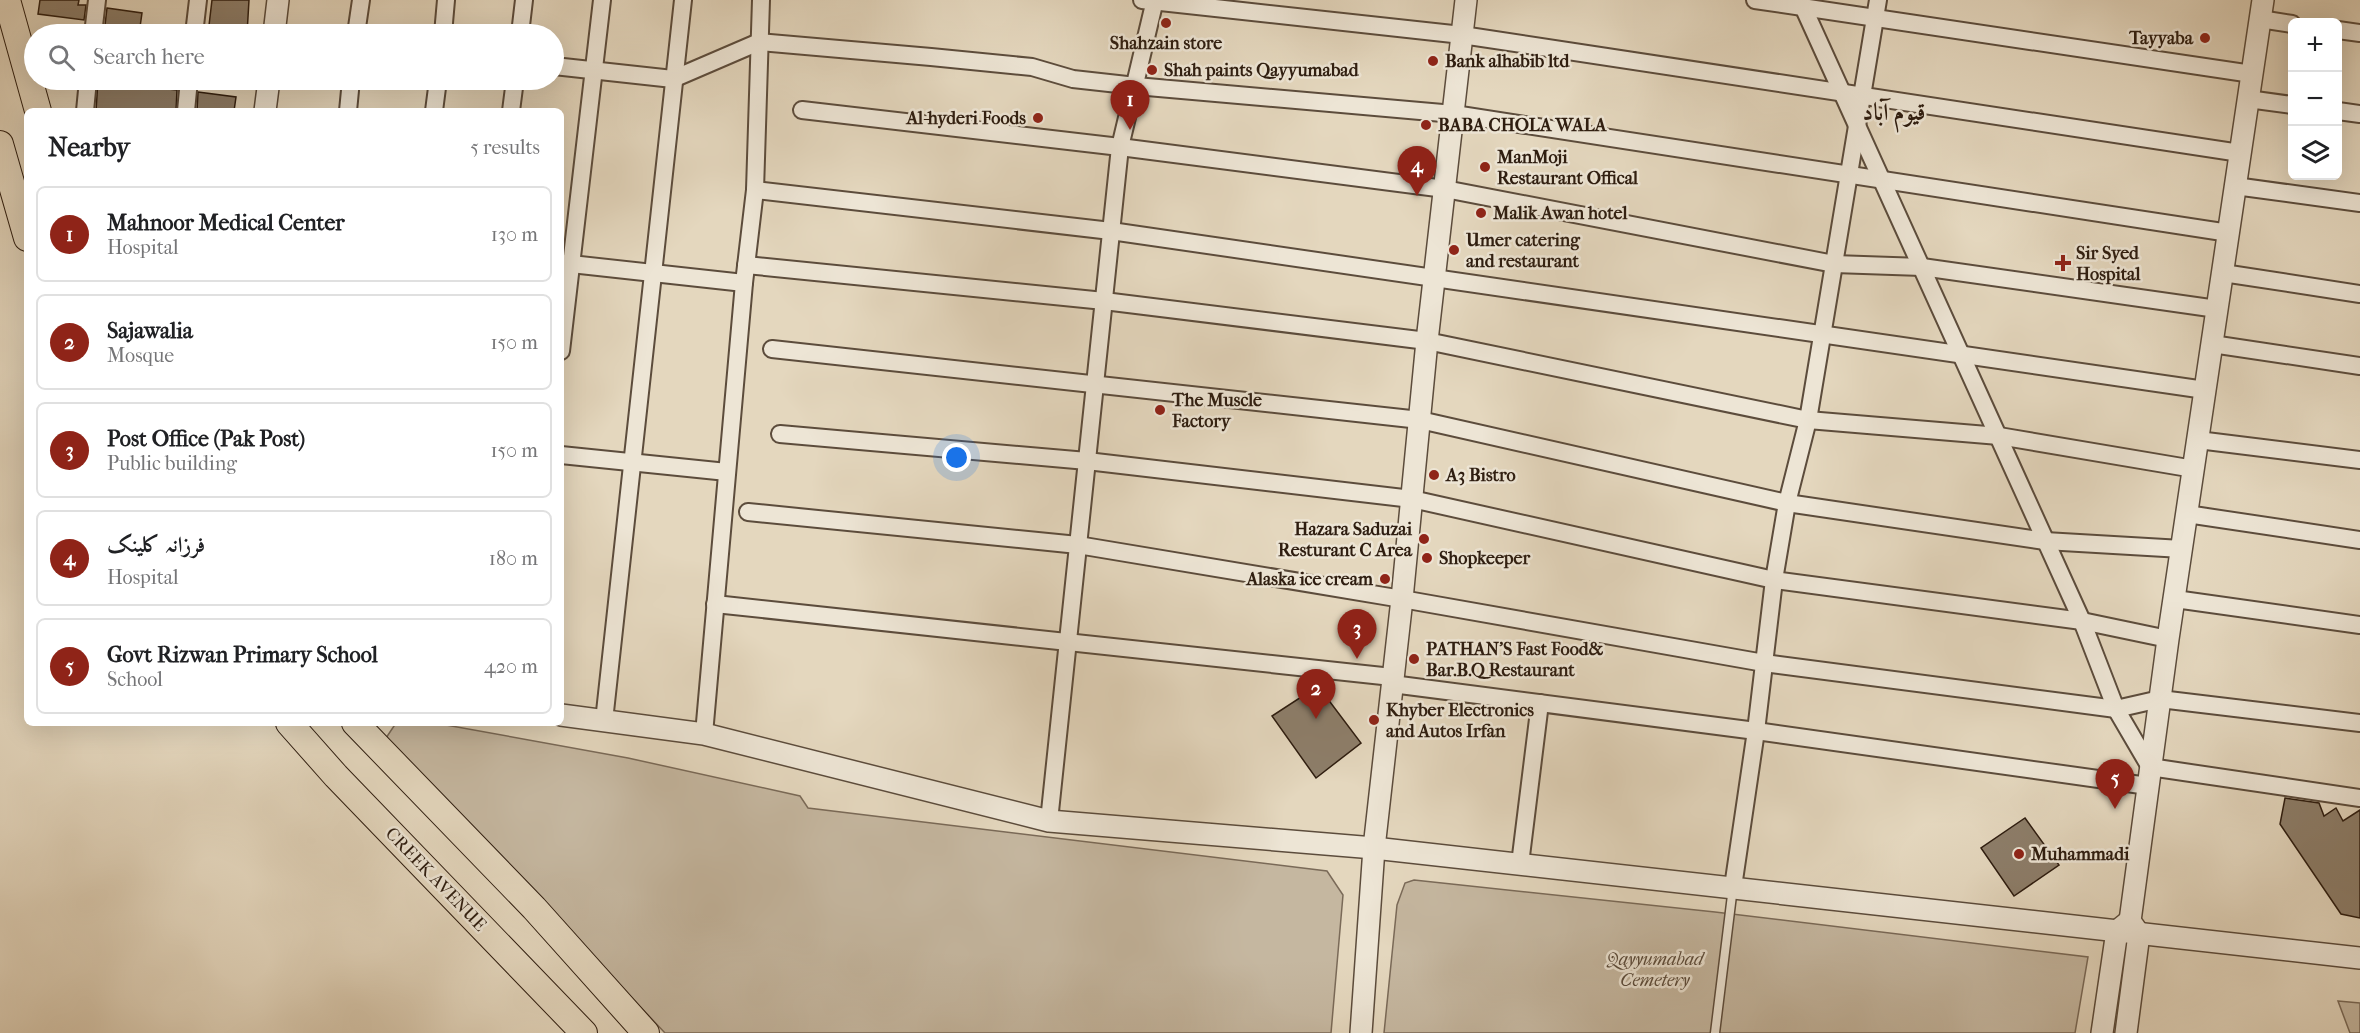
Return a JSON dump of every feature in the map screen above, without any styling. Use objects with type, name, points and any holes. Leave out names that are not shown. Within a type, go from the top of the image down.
[{"type":"main road","points":[[7,0],[24,61]]},
{"type":"main road","points":[[32,90],[37,108]]},
{"type":"main road","points":[[0,144],[24,228]]},
{"type":"main road","name":"CREEK AVENUE","points":[[292,726],[584,1033]]},
{"type":"main road","points":[[358,726],[534,908],[646,1033]]},
{"type":"street","points":[[94,24],[97,0]]},
{"type":"street","points":[[195,24],[198,0]]},
{"type":"street","points":[[276,24],[278,0]]},
{"type":"street","points":[[357,24],[361,0]]},
{"type":"street","points":[[444,24],[446,0]]},
{"type":"street","points":[[521,24],[524,0]]},
{"type":"street","points":[[564,307],[567,263],[602,0]]},
{"type":"street","points":[[604,721],[683,0]]},
{"type":"street","points":[[704,734],[744,283],[755,190],[762,0]]},
{"type":"street","points":[[1049,821],[1120,147],[1136,86],[1151,0],[1462,35],[2240,153]]},
{"type":"street","points":[[1361,1033],[1374,848],[1402,599],[1427,341],[1466,0]]},
{"type":"street","points":[[1755,0],[1802,4],[1876,18],[2252,74]]},
{"type":"street","points":[[1733,887],[1774,580],[1787,503],[1808,420],[1878,0]]},
{"type":"street","points":[[1802,4],[1999,436],[2044,541],[2082,621],[2116,709],[2149,777]]},
{"type":"street","points":[[2126,1033],[2129,929],[2149,777],[2261,10],[2288,22]]},
{"type":"street","points":[[2342,31],[2360,33]]},
{"type":"street","points":[[564,67],[673,79],[759,42],[1032,67],[1073,79],[1454,114],[2229,233]]},
{"type":"street","points":[[85,108],[87,90]]},
{"type":"street","points":[[186,108],[188,90]]},
{"type":"street","points":[[265,108],[267,90]]},
{"type":"street","points":[[348,108],[350,90]]},
{"type":"street","points":[[434,108],[437,90]]},
{"type":"street","points":[[512,108],[514,90]]},
{"type":"street","points":[[2248,99],[2288,104]]},
{"type":"street","points":[[802,110],[1120,147],[1445,189],[1834,264],[1922,267],[2217,309]]},
{"type":"street","points":[[2342,112],[2360,114]]},
{"type":"street","points":[[2235,186],[2360,203]]},
{"type":"street","points":[[755,190],[1112,231],[2205,390]]},
{"type":"street","points":[[567,263],[744,283]]},
{"type":"street","points":[[746,265],[1104,301],[1427,341],[1808,420],[1999,436],[2194,469]]},
{"type":"street","points":[[2223,273],[2360,294]]},
{"type":"street","points":[[2212,344],[2360,366]]},
{"type":"street","points":[[772,349],[1420,420],[1787,503],[2044,541],[2182,549]]},
{"type":"street","points":[[780,434],[1087,461],[1412,499],[1774,580],[2082,621],[2168,639]]},
{"type":"street","points":[[2198,440],[2360,460]]},
{"type":"street","points":[[564,454],[632,464],[727,472]]},
{"type":"street","points":[[748,512],[1078,545],[1764,663],[2116,709],[2160,699],[2360,723]]},
{"type":"street","points":[[2187,514],[2360,540]]},
{"type":"street","points":[[2175,599],[2360,625]]},
{"type":"street","points":[[715,604],[1068,641],[1392,680],[1540,703],[1755,730],[2149,777],[2360,798]]},
{"type":"street","points":[[1520,864],[1540,703]]},
{"type":"street","points":[[564,715],[704,734],[1049,821],[1374,848],[2129,929],[2360,958]]},
{"type":"street","points":[[2102,1033],[2129,929]]},
{"type":"lane","points":[[1715,1033],[1733,887]]},
{"type":"green space","points":[[394,726],[452,726],[628,758],[800,796],[808,808],[1327,871],[1343,895],[1331,1033],[665,1033],[386,738]]},
{"type":"green space","name":"Qayyumabad Cemetery","points":[[1414,880],[1715,912],[2088,957],[2075,1033],[1384,1033],[1397,905],[1405,883]]},
{"type":"green space","points":[[2338,1001],[2360,1003],[2360,1033],[2350,1033]]},
{"type":"building","points":[[40,0],[79,0],[78,5],[86,5],[84,20],[38,14]]},
{"type":"building","points":[[212,0],[249,0],[248,24],[209,24]]},
{"type":"building","points":[[107,8],[142,13],[140,24],[105,24]]},
{"type":"building","points":[[97,90],[177,90],[176,108],[96,108]]},
{"type":"building","points":[[198,92],[236,97],[234,108],[197,108]]},
{"type":"building","points":[[1318,686],[1361,743],[1316,778],[1272,716]]},
{"type":"building","points":[[2285,798],[2319,803],[2324,816],[2336,808],[2343,821],[2360,810],[2360,918],[2341,914],[2280,824]]},
{"type":"building","points":[[2025,818],[2059,865],[2014,896],[1981,848]]},
{"type":"place","name":"Shahzain store","points":[[1166,23]]},
{"type":"place","name":"Tayyaba","points":[[2205,38]]},
{"type":"place","name":"Bank alhabib ltd","points":[[1433,61]]},
{"type":"place","name":"Shah paints Qayyumabad","points":[[1152,70]]},
{"type":"place","name":"Al-hyderi Foods","points":[[1038,118]]},
{"type":"place","name":"BABA CHOLA WALA","points":[[1426,125]]},
{"type":"place","name":"Mahnoor Medical Center","points":[[1130,130]]},
{"type":"place","name":"ManMoji Restaurant Offical","points":[[1485,167]]},
{"type":"place","name":"فرزانہ کلینک","points":[[1417,196]]},
{"type":"place","name":"Malik Awan hotel","points":[[1481,213]]},
{"type":"place","name":"Umer catering and restaurant","points":[[1454,250]]},
{"type":"place","name":"Sir Syed Hospital","points":[[2063,263]]},
{"type":"place","name":"The Muscle Factory","points":[[1160,410]]},
{"type":"place","name":"A3 Bistro","points":[[1434,475]]},
{"type":"place","name":"Hazara Saduzai Resturant C Area","points":[[1424,539]]},
{"type":"place","name":"Shopkeeper","points":[[1427,558]]},
{"type":"place","name":"Alaska ice cream","points":[[1385,579]]},
{"type":"place","name":"Post Office (Pak Post)","points":[[1357,659]]},
{"type":"place","name":"PATHAN'S Fast Food& Bar.B.Q Restaurant","points":[[1414,659]]},
{"type":"place","name":"Sajawalia","points":[[1316,719]]},
{"type":"place","name":"Khyber Electronics and Autos Irfan","points":[[1374,720]]},
{"type":"place","name":"Govt Rizwan Primary School","points":[[2115,809]]},
{"type":"place","name":"Muhammadi","points":[[2019,854]]},
{"type":"district","name":"قیوم آباد","points":[[1894,112]]}]
